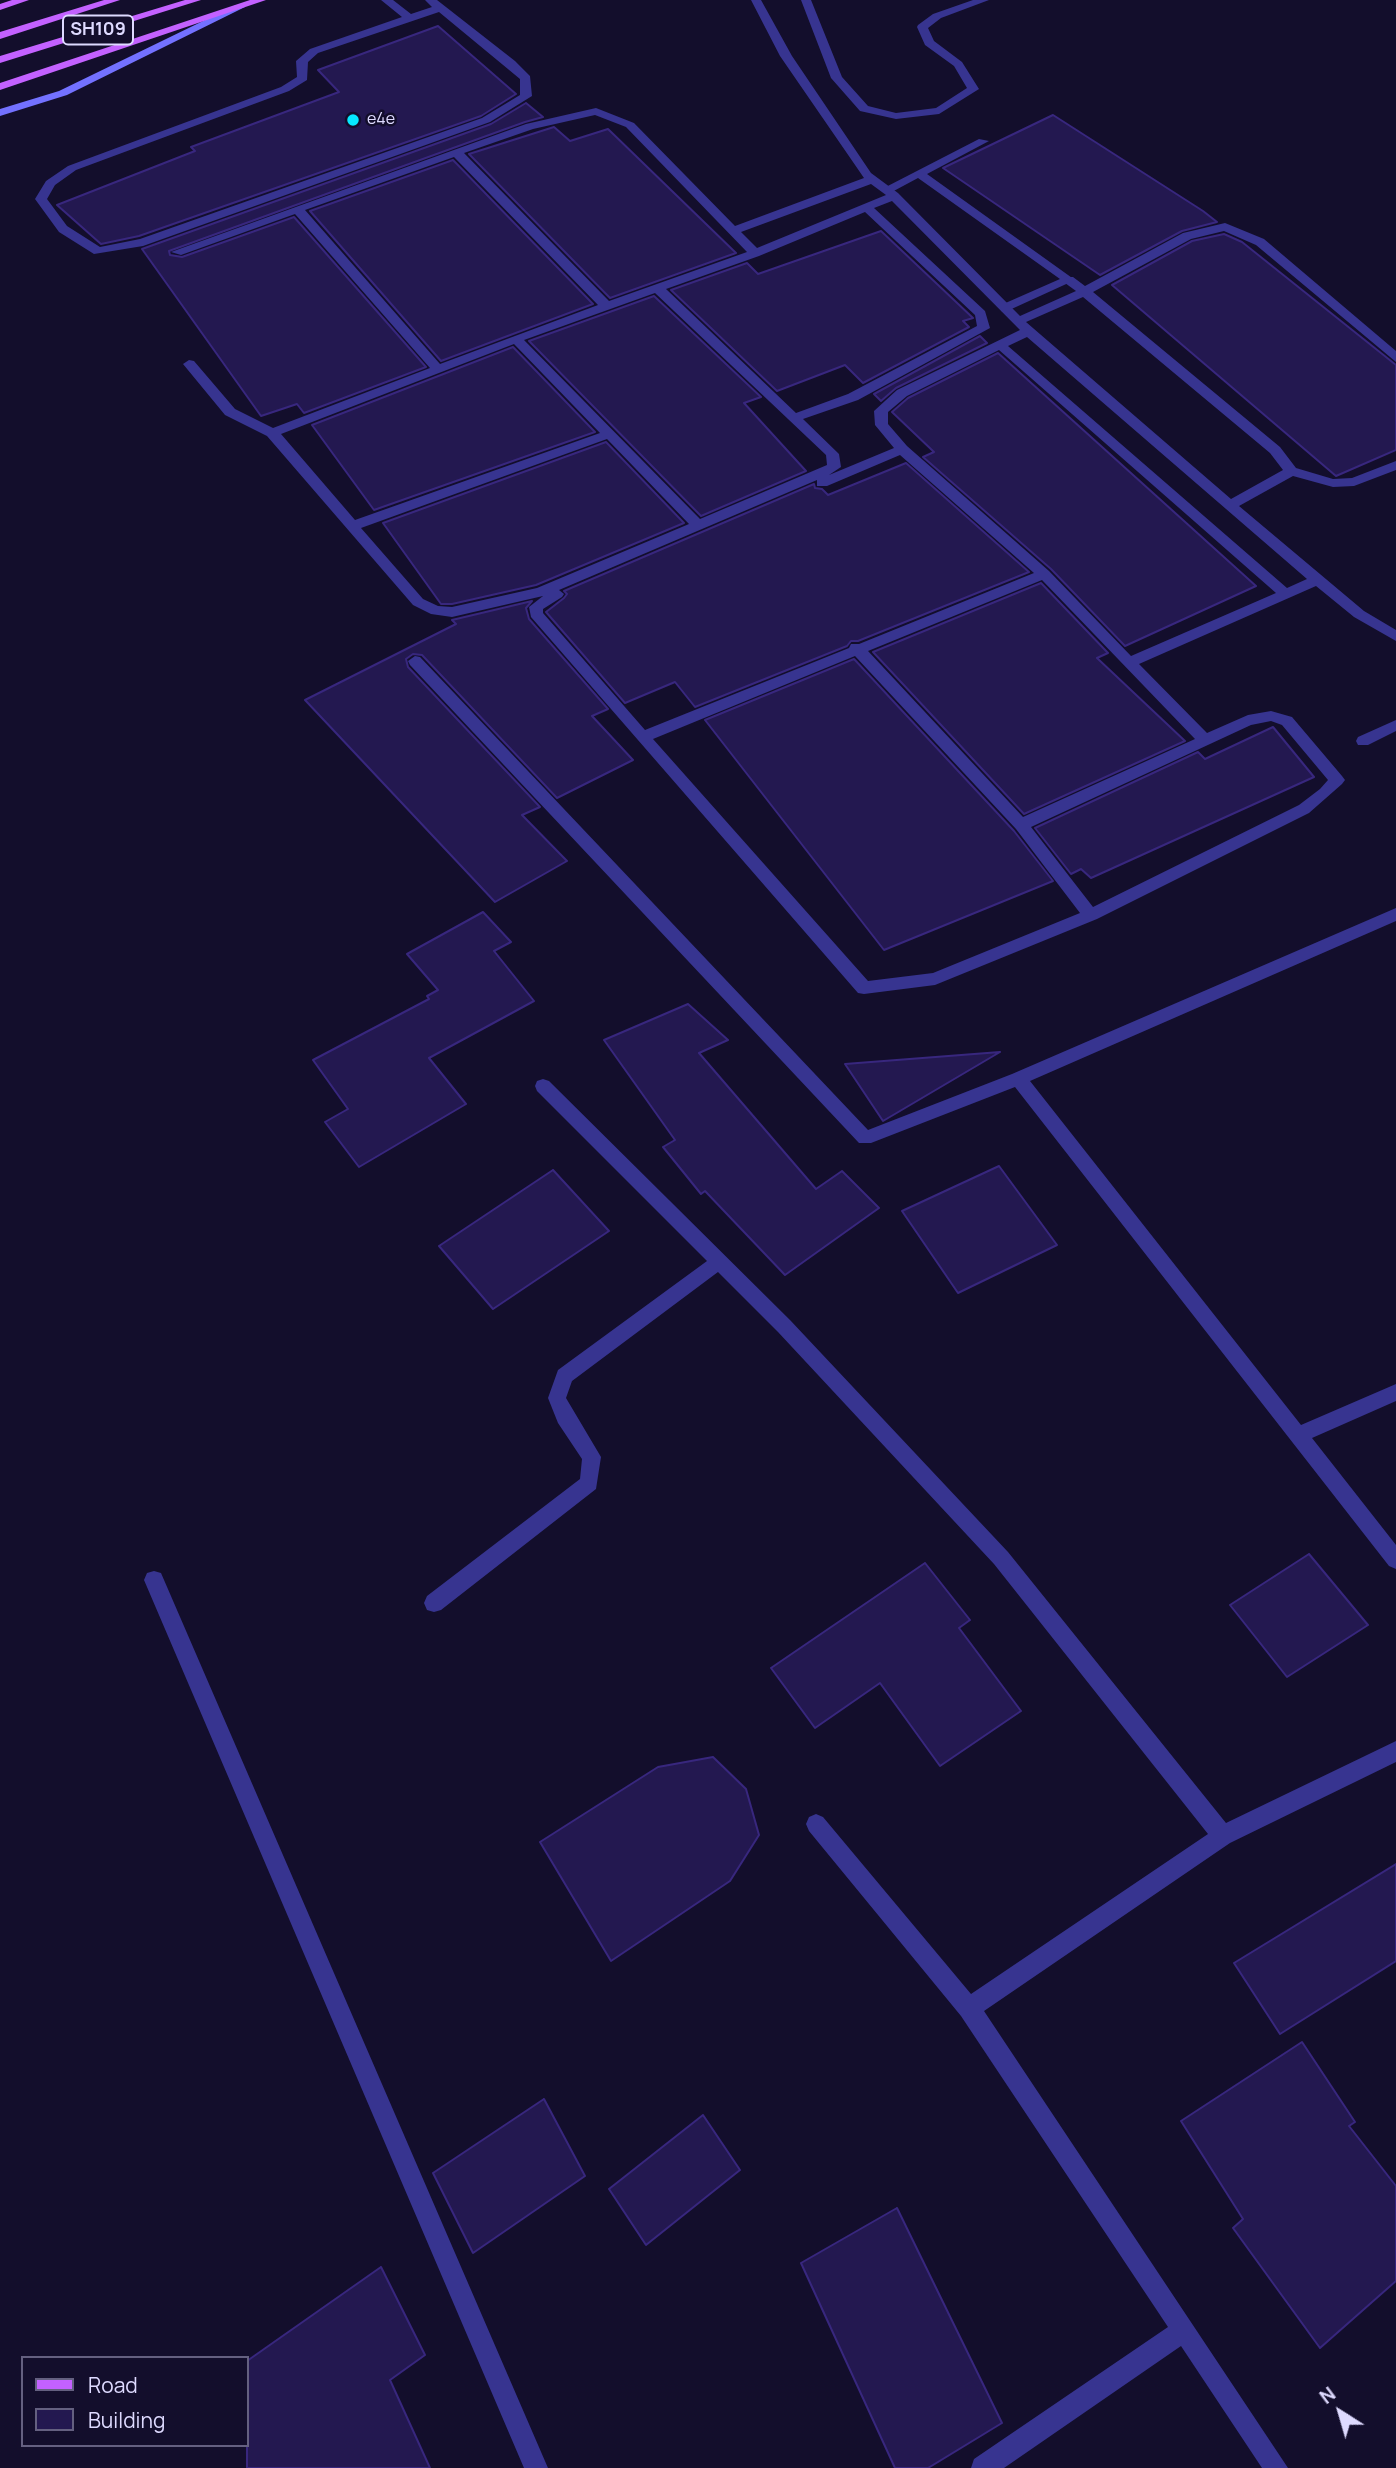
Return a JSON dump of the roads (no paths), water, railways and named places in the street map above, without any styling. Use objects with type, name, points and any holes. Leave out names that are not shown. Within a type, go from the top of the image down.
[{"type":"main road","points":[[6,5],[24,0]]},
{"type":"main road","name":"SH109","points":[[0,36],[115,0]]},
{"type":"main road","name":"SH109","points":[[0,60],[196,0]]},
{"type":"main road","points":[[0,87],[261,0]]},
{"type":"street","points":[[386,0],[409,18]]},
{"type":"street","points":[[756,0],[786,56],[872,179],[890,193],[1023,326],[1317,580],[1359,614],[1396,636]]},
{"type":"street","points":[[806,0],[837,78],[864,109],[896,116],[939,111],[973,89],[957,64],[929,43],[922,27],[937,16],[984,0]]},
{"type":"street","points":[[435,4],[512,63],[526,78],[526,96],[485,120],[143,242],[98,251],[63,229],[41,199],[50,183],[72,168],[285,89],[303,78],[302,61],[314,51],[409,18],[435,4]]},
{"type":"street","points":[[0,113],[63,93],[240,7]]},
{"type":"street","points":[[177,252],[530,126],[596,111],[630,125],[755,253]]},
{"type":"street","points":[[272,433],[516,339],[755,253],[866,208],[920,174],[982,141]]},
{"type":"street","points":[[456,152],[608,308]]},
{"type":"street","points":[[920,174],[1132,328],[1275,450],[1291,471],[1333,482],[1354,482],[1396,466]]},
{"type":"street","points":[[733,231],[872,179]]},
{"type":"street","points":[[794,418],[853,397],[984,328],[981,314],[866,208]]},
{"type":"street","points":[[297,209],[438,369]]},
{"type":"street","points":[[1205,740],[1044,574],[902,449],[882,425],[881,411],[902,393],[1000,345],[1023,326],[1187,236],[1225,228],[1260,242],[1396,358]]},
{"type":"street","points":[[1005,307],[1069,280]]},
{"type":"street","points":[[189,364],[230,412],[272,433],[418,602],[436,611],[452,612],[541,592],[834,467],[832,454],[658,289]]},
{"type":"street","points":[[516,339],[699,526]]},
{"type":"street","points":[[1000,345],[1286,594]]},
{"type":"street","points":[[352,526],[609,434]]},
{"type":"street","points":[[902,449],[549,597],[536,607],[536,614],[864,988],[935,979],[1091,915],[1304,809],[1337,780],[1287,721],[1270,716],[1248,720],[1021,825]]},
{"type":"street","points":[[1230,505],[1291,471]]},
{"type":"street","points":[[643,737],[856,648],[1044,574]]},
{"type":"street","points":[[1129,663],[1317,580]]},
{"type":"street","points":[[856,648],[1021,825],[1091,915]]},
{"type":"street","points":[[415,661],[865,1138],[1018,1079],[1396,914]]},
{"type":"street","points":[[1363,741],[1396,725]]},
{"type":"street","points":[[1018,1079],[1396,1560]]},
{"type":"street","points":[[543,1086],[784,1326],[1001,1558],[1223,1836]]},
{"type":"street","points":[[434,1603],[589,1483],[592,1457],[565,1417],[557,1398],[564,1376],[719,1262]]},
{"type":"street","points":[[1299,1435],[1396,1392]]},
{"type":"street","points":[[154,1580],[536,2468]]},
{"type":"street","points":[[969,2008],[1223,1836],[1396,1751]]},
{"type":"street","points":[[816,1824],[969,2008],[1182,2331],[1276,2468]]},
{"type":"street","points":[[983,2468],[1182,2331]]},
{"type":"place","name":"e4e","points":[[353,120]]}]
